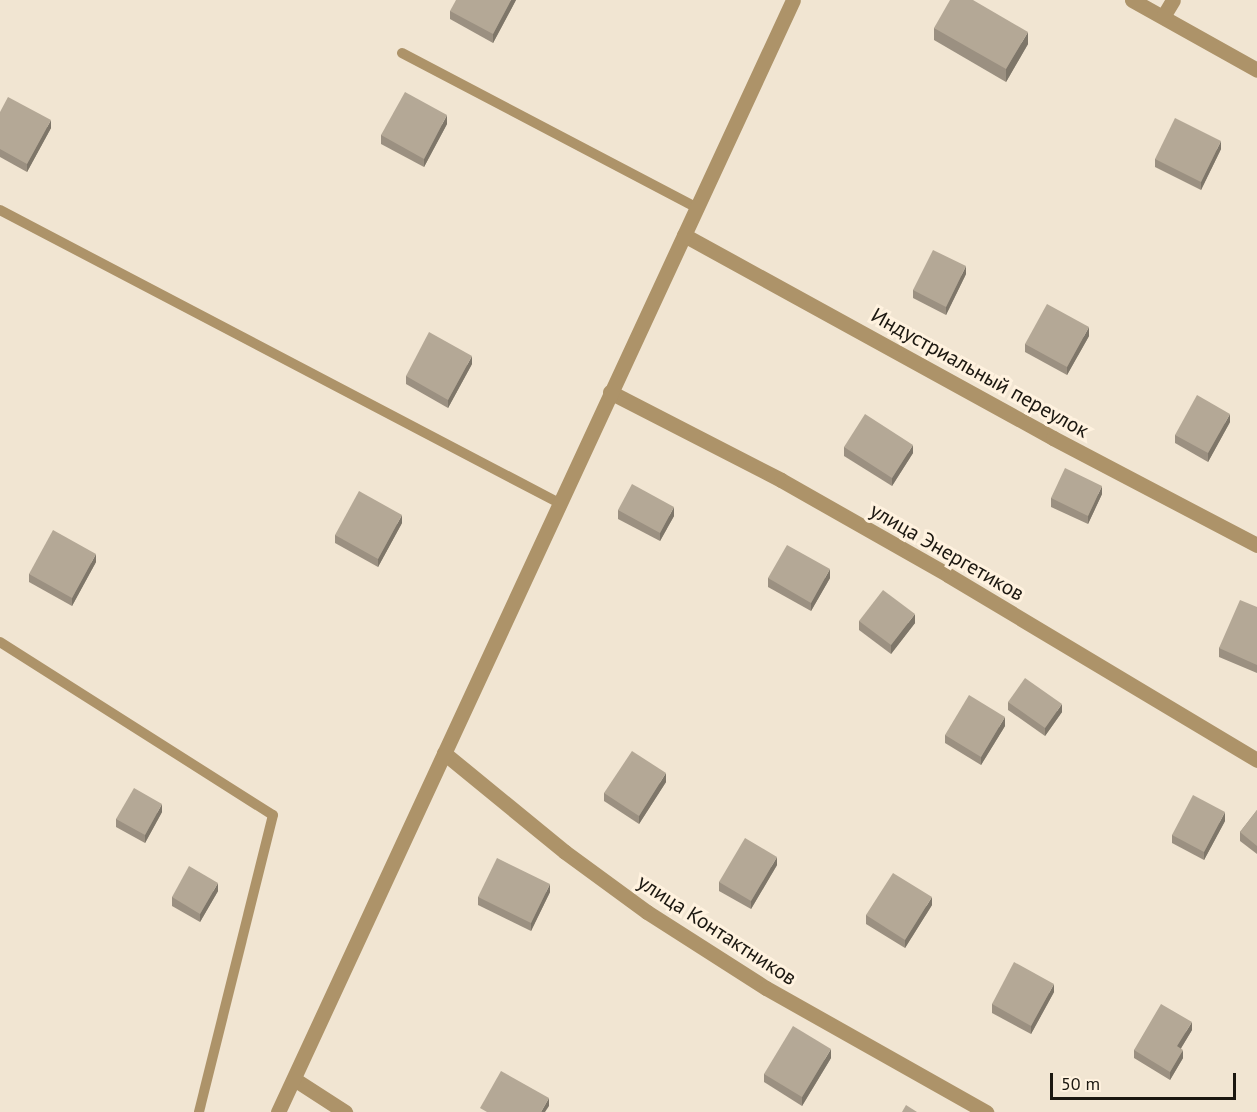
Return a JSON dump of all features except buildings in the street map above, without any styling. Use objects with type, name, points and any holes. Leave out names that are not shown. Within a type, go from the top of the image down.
[{"type":"street","points":[[278,1112],[793,0]]},
{"type":"street","points":[[1132,0],[1164,15],[1257,70]]},
{"type":"street","points":[[1164,15],[1173,0]]},
{"type":"street","name":"Индустриальный переулок","points":[[684,235],[1053,438],[1257,545]]},
{"type":"street","name":"улица Энергетиков","points":[[610,392],[781,480],[948,575],[1257,760]]},
{"type":"street","name":"улица Контактников","points":[[444,753],[565,852],[647,912],[766,988],[986,1112]]},
{"type":"street","points":[[294,1079],[345,1112]]},
{"type":"lane","points":[[402,53],[697,208]]},
{"type":"lane","points":[[0,210],[559,503]]},
{"type":"lane","points":[[0,642],[273,815],[199,1112]]}]
